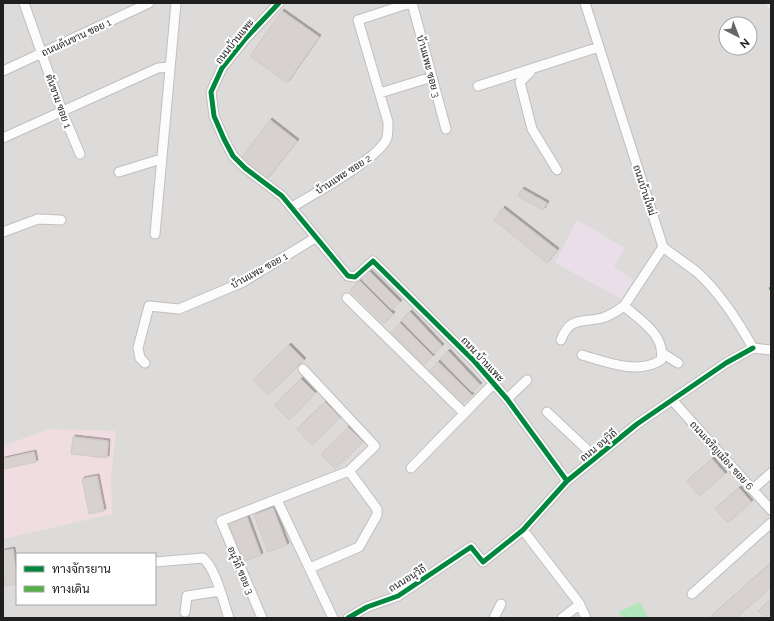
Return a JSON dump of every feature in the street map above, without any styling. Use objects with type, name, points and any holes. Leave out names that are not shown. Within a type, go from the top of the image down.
[{"type":"street","name":"ตันขาม ซอย 1","points":[[24,3],[62,111],[80,154]]},
{"type":"street","name":"ถนนต้นขาน ซอย 1","points":[[3,71],[149,3]]},
{"type":"street","points":[[155,234],[176,3]]},
{"type":"street","name":"ถนนบ้านแพะ","points":[[279,3],[246,38],[222,68],[211,92],[214,116],[224,140],[233,156],[245,168],[282,196],[315,238],[348,276],[355,277],[374,261]]},
{"type":"street","name":"บ้านแพะ ซอย 2","points":[[292,208],[366,160],[379,150],[387,138],[388,122],[358,20],[411,3]]},
{"type":"street","name":"บ้านแพะ ซอย 3","points":[[411,3],[446,129]]},
{"type":"street","name":"ถนนบ้านใหม่","points":[[585,3],[662,247]]},
{"type":"street","points":[[478,86],[599,47]]},
{"type":"street","points":[[3,138],[158,68],[169,67]]},
{"type":"street","points":[[531,70],[520,82],[529,119],[534,132],[557,170]]},
{"type":"street","points":[[380,93],[432,77]]},
{"type":"street","points":[[119,172],[161,159]]},
{"type":"street","points":[[3,232],[38,219],[61,220]]},
{"type":"street","name":"บ้านแพะ ซอย 1","points":[[145,363],[140,358],[138,348],[148,308],[150,306],[170,310],[178,309],[243,282],[315,238]]},
{"type":"street","points":[[561,340],[565,330],[573,323],[601,318],[614,313],[624,306],[662,247],[697,272],[714,290],[738,322],[753,348],[771,350]]},
{"type":"street","name":"ถนน บ้านแพะ","points":[[374,261],[494,383],[567,481]]},
{"type":"street","points":[[347,298],[464,414]]},
{"type":"street","points":[[582,355],[616,366],[652,366],[661,360],[662,353],[656,335],[624,306]]},
{"type":"street","name":"ถนน อนุวิถี","points":[[471,547],[483,562],[523,530],[567,481],[637,424],[673,401],[726,363],[753,348]]},
{"type":"street","points":[[662,353],[678,363]]},
{"type":"street","points":[[303,369],[375,446],[349,471],[277,500],[333,618]]},
{"type":"street","points":[[507,399],[526,380]]},
{"type":"street","points":[[411,468],[494,383]]},
{"type":"street","name":"ถนนเจริญเมือง ซอย 6","points":[[673,401],[771,510]]},
{"type":"street","points":[[547,412],[596,458]]},
{"type":"street","points":[[310,568],[359,547],[377,515],[377,509],[349,471]]},
{"type":"street","points":[[753,489],[771,473]]},
{"type":"street","name":"อนุวิถี ซอย 3","points":[[262,618],[221,521],[277,500]]},
{"type":"street","points":[[692,594],[771,523]]},
{"type":"street","points":[[523,530],[580,605],[586,618]]},
{"type":"street","name":"ถนนอนุวิถี","points":[[348,618],[367,607],[398,596],[471,547]]},
{"type":"street","points":[[156,562],[203,558],[207,562],[220,591],[229,618]]},
{"type":"street","points":[[185,612],[186,596],[220,591]]},
{"type":"street","points":[[494,618],[501,604]]},
{"type":"street","points":[[562,618],[580,605]]},
{"type":"shaded area","points":[[3,3],[765,3],[771,10],[771,618],[3,618]]},
{"type":"shaded area","points":[[577,220],[625,248],[614,267],[633,280],[622,299],[555,263]]},
{"type":"shaded area","points":[[49,429],[116,431],[111,475],[112,514],[3,539],[3,446]]},
{"type":"green space","points":[[640,602],[648,618],[622,618],[619,612]]},
{"type":"building","points":[[282,11],[319,37],[287,83],[250,56]]},
{"type":"building","points":[[270,120],[297,141],[267,179],[241,158]]},
{"type":"building","points":[[522,189],[547,203],[543,210],[518,196]]},
{"type":"building","points":[[503,208],[557,250],[547,263],[494,220]]},
{"type":"building","points":[[370,272],[400,302],[392,310],[362,280]]},
{"type":"building","points":[[360,281],[393,314],[384,324],[350,290]]},
{"type":"building","points":[[410,312],[442,346],[434,354],[401,320]]},
{"type":"building","points":[[400,323],[433,356],[424,365],[391,332]]},
{"type":"building","points":[[289,345],[304,360],[268,395],[253,380]]},
{"type":"building","points":[[448,351],[480,385],[472,392],[440,359]]},
{"type":"building","points":[[438,362],[472,395],[462,404],[429,371]]},
{"type":"building","points":[[301,379],[315,393],[289,420],[274,405]]},
{"type":"building","points":[[325,402],[340,418],[312,445],[297,429]]},
{"type":"building","points":[[348,427],[363,442],[335,469],[321,454]]},
{"type":"building","points":[[73,437],[108,441],[107,458],[71,454]]},
{"type":"building","points":[[34,452],[36,462],[3,469],[3,459]]},
{"type":"building","points":[[712,459],[725,474],[699,496],[687,481]]},
{"type":"building","points":[[97,476],[104,511],[89,514],[82,479]]},
{"type":"building","points":[[739,488],[751,502],[728,523],[715,509]]},
{"type":"building","points":[[273,508],[287,545],[268,552],[254,515]]},
{"type":"building","points":[[247,517],[261,555],[242,562],[228,524]]},
{"type":"building","points":[[13,549],[16,584],[5,586],[3,574],[3,551]]},
{"type":"building","points":[[771,563],[771,587],[736,618],[709,618]]},
{"type":"building","points":[[771,599],[771,612],[765,618],[758,611]]},
{"type":"cycle path","points":[[279,3],[246,38],[222,68],[211,92],[214,116],[233,156],[245,168],[282,196],[348,276],[355,277],[373,261],[475,362],[507,399],[567,481]]},
{"type":"cycle path","points":[[348,618],[367,607],[398,596],[471,547],[483,562],[523,530],[567,481],[637,424],[726,363],[753,348]]}]
